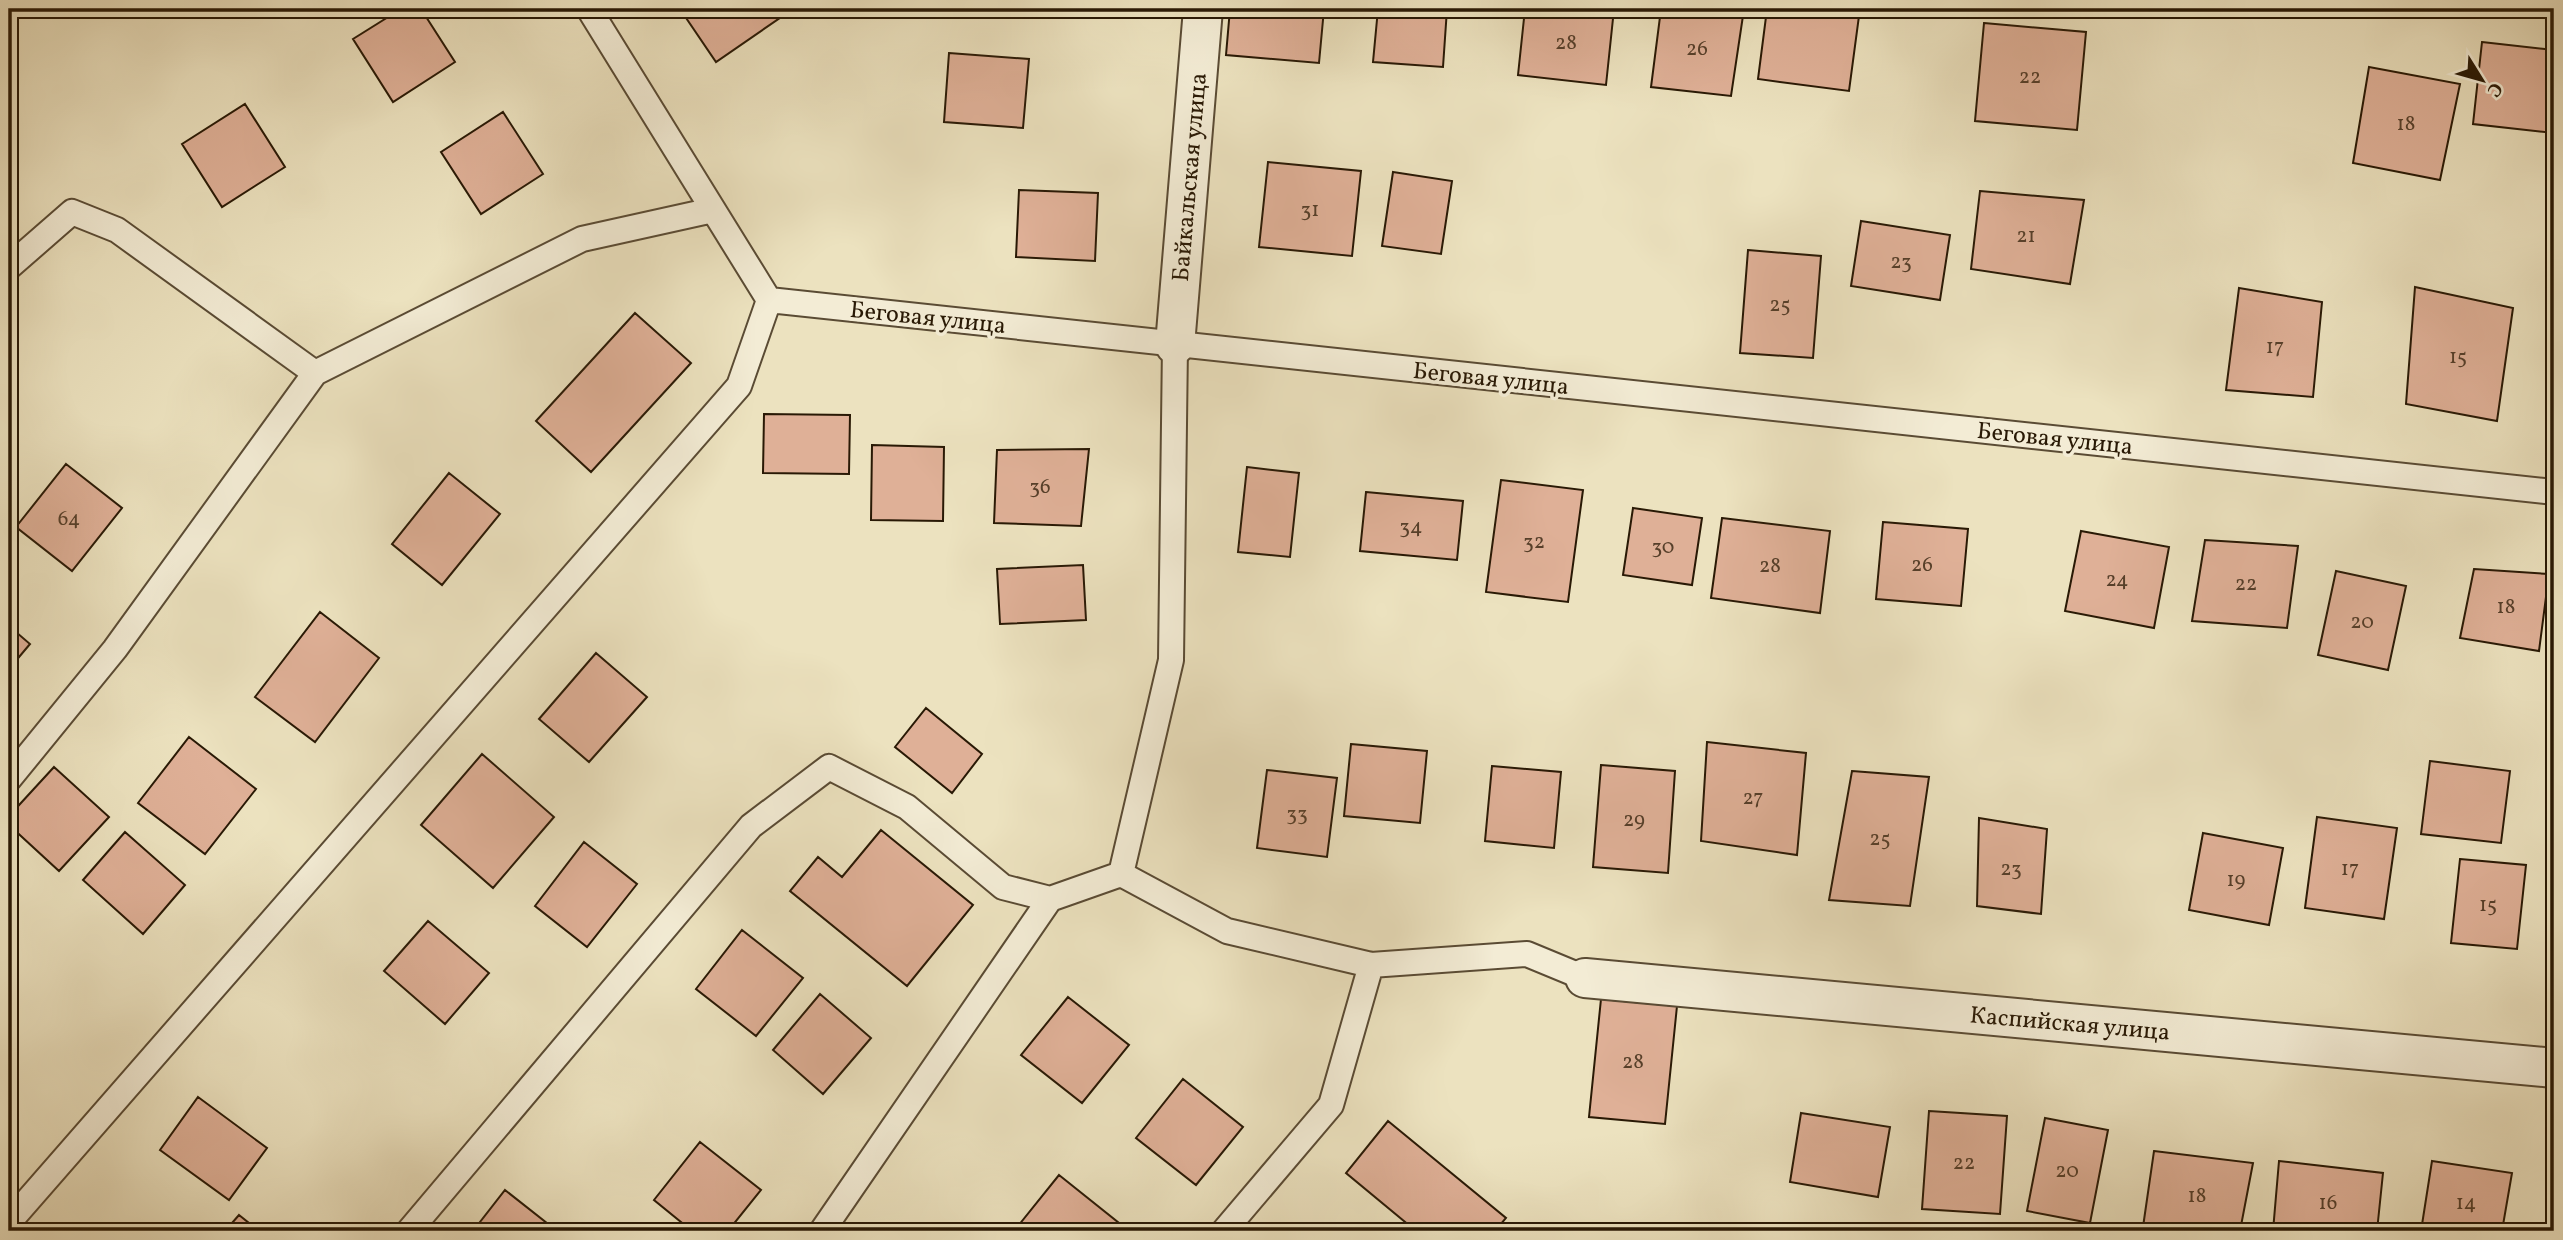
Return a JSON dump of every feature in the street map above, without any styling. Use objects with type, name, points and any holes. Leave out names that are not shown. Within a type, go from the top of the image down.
[{"type":"street","name":"Байкальская улица","points":[[1175,345],[1203,9]]},
{"type":"street","name":"Каспийская улица","points":[[1585,978],[2554,1068]]},
{"type":"lane","points":[[9,1222],[739,386],[769,300],[589,9]]},
{"type":"lane","points":[[9,779],[115,649],[315,373],[582,239],[713,210]]},
{"type":"lane","points":[[9,267],[72,212],[117,230],[315,373]]},
{"type":"lane","name":"Беговая улица","points":[[769,300],[2554,492]]},
{"type":"lane","points":[[1121,874],[1171,660],[1175,345]]},
{"type":"lane","points":[[409,1231],[751,826],[829,767],[907,807],[1003,887],[1050,899],[1121,874],[1227,932],[1371,965],[1527,954],[1585,978]]},
{"type":"lane","points":[[822,1231],[1050,899]]},
{"type":"lane","points":[[1224,1231],[1331,1105],[1371,965]]},
{"type":"building","points":[[401,9],[421,9],[455,62],[393,102],[353,39]]},
{"type":"building","points":[[680,9],[788,9],[790,11],[716,62]]},
{"type":"building","points":[[1230,9],[1324,9],[1319,63],[1226,55]]},
{"type":"building","points":[[1378,9],[1447,9],[1443,67],[1373,62]]},
{"type":"building","points":[[1525,9],[1614,9],[1606,85],[1518,75]]},
{"type":"building","points":[[1661,9],[1744,9],[1731,96],[1651,87]]},
{"type":"building","points":[[1767,9],[1859,16],[1849,91],[1758,79]]},
{"type":"building","points":[[1984,23],[2086,32],[2077,130],[1975,121]]},
{"type":"building","points":[[2482,42],[2554,50],[2554,133],[2473,124]]},
{"type":"building","points":[[949,53],[1029,59],[1023,128],[944,122]]},
{"type":"building","points":[[2369,67],[2460,84],[2440,180],[2353,163]]},
{"type":"building","points":[[245,104],[285,167],[222,207],[182,144]]},
{"type":"building","points":[[503,112],[543,174],[481,214],[441,152]]},
{"type":"building","points":[[1268,162],[1361,171],[1352,256],[1259,247]]},
{"type":"building","points":[[1393,172],[1452,181],[1441,254],[1382,246]]},
{"type":"building","points":[[1019,190],[1098,193],[1095,261],[1016,257]]},
{"type":"building","points":[[1980,191],[2084,200],[2070,284],[1971,269]]},
{"type":"building","points":[[1861,221],[1950,235],[1940,300],[1851,286]]},
{"type":"building","points":[[1748,250],[1821,256],[1813,358],[1740,353]]},
{"type":"building","points":[[2415,287],[2513,308],[2497,421],[2406,404]]},
{"type":"building","points":[[2239,288],[2322,302],[2313,397],[2226,390]]},
{"type":"building","points":[[635,313],[691,363],[591,472],[536,421]]},
{"type":"building","points":[[764,414],[850,415],[849,474],[763,473]]},
{"type":"building","points":[[872,445],[944,447],[943,521],[871,520]]},
{"type":"building","points":[[1089,449],[1081,526],[994,523],[997,450]]},
{"type":"building","points":[[66,464],[122,508],[72,571],[16,527]]},
{"type":"building","points":[[1247,467],[1299,473],[1290,557],[1238,552]]},
{"type":"building","points":[[449,473],[500,514],[442,585],[392,544]]},
{"type":"building","points":[[1501,480],[1583,490],[1568,602],[1486,592]]},
{"type":"building","points":[[1366,492],[1463,501],[1457,560],[1360,551]]},
{"type":"building","points":[[1633,508],[1702,518],[1692,585],[1623,575]]},
{"type":"building","points":[[1722,518],[1830,531],[1820,613],[1711,598]]},
{"type":"building","points":[[1883,522],[1968,529],[1961,606],[1876,599]]},
{"type":"building","points":[[2081,531],[2169,547],[2154,628],[2065,611]]},
{"type":"building","points":[[2205,540],[2298,546],[2287,628],[2192,621]]},
{"type":"building","points":[[1083,565],[1086,620],[1000,624],[997,569]]},
{"type":"building","points":[[2474,569],[2549,574],[2539,651],[2460,638]]},
{"type":"building","points":[[2336,571],[2406,586],[2388,670],[2318,655]]},
{"type":"building","points":[[320,612],[379,658],[315,742],[255,697]]},
{"type":"building","points":[[9,626],[30,644],[9,669]]},
{"type":"building","points":[[596,653],[647,697],[589,762],[539,719]]},
{"type":"building","points":[[926,708],[982,754],[952,793],[895,747]]},
{"type":"building","points":[[189,737],[256,789],[205,854],[138,803]]},
{"type":"building","points":[[1707,742],[1806,753],[1797,855],[1701,841]]},
{"type":"building","points":[[1351,744],[1427,751],[1420,823],[1344,816]]},
{"type":"building","points":[[482,754],[554,817],[493,888],[421,825]]},
{"type":"building","points":[[2430,761],[2510,771],[2501,843],[2421,834]]},
{"type":"building","points":[[1601,765],[1675,771],[1668,873],[1593,867]]},
{"type":"building","points":[[1492,766],[1561,772],[1554,848],[1485,841]]},
{"type":"building","points":[[54,767],[109,817],[59,871],[9,825],[9,816]]},
{"type":"building","points":[[1267,770],[1337,778],[1327,857],[1257,848]]},
{"type":"building","points":[[1852,771],[1929,777],[1910,906],[1829,900]]},
{"type":"building","points":[[2317,817],[2397,828],[2384,919],[2305,908]]},
{"type":"building","points":[[1979,818],[2047,829],[2041,914],[1977,906]]},
{"type":"building","points":[[881,830],[973,905],[907,986],[790,891],[818,857],[842,877]]},
{"type":"building","points":[[125,832],[185,885],[143,934],[83,880]]},
{"type":"building","points":[[2203,833],[2283,848],[2269,925],[2189,910]]},
{"type":"building","points":[[584,842],[637,884],[587,947],[535,906]]},
{"type":"building","points":[[2460,859],[2526,865],[2517,949],[2451,943]]},
{"type":"building","points":[[428,921],[489,973],[445,1024],[384,971]]},
{"type":"building","points":[[742,930],[803,978],[756,1036],[696,989]]},
{"type":"building","points":[[820,994],[871,1038],[823,1094],[773,1050]]},
{"type":"building","points":[[1068,997],[1129,1045],[1082,1103],[1021,1055]]},
{"type":"building","points":[[1601,999],[1677,1006],[1665,1124],[1589,1117]]},
{"type":"building","points":[[1183,1079],[1243,1127],[1196,1185],[1136,1138]]},
{"type":"building","points":[[198,1097],[267,1148],[229,1200],[160,1150]]},
{"type":"building","points":[[1929,1111],[2007,1116],[2000,1214],[1922,1209]]},
{"type":"building","points":[[1801,1113],[1890,1127],[1878,1197],[1790,1182]]},
{"type":"building","points":[[2045,1118],[2108,1130],[2090,1223],[2027,1211]]},
{"type":"building","points":[[1388,1121],[1506,1218],[1495,1231],[1416,1231],[1346,1173]]},
{"type":"building","points":[[700,1142],[761,1190],[728,1231],[692,1231],[654,1200]]},
{"type":"building","points":[[2154,1151],[2253,1163],[2240,1231],[2172,1231],[2143,1227]]},
{"type":"building","points":[[2279,1161],[2383,1173],[2377,1231],[2273,1231]]},
{"type":"building","points":[[2432,1161],[2512,1173],[2502,1231],[2421,1231]]},
{"type":"building","points":[[1059,1175],[1119,1223],[1113,1231],[1014,1231]]},
{"type":"building","points":[[505,1190],[557,1231],[473,1231]]},
{"type":"building","points":[[239,1215],[259,1231],[225,1231]]}]
